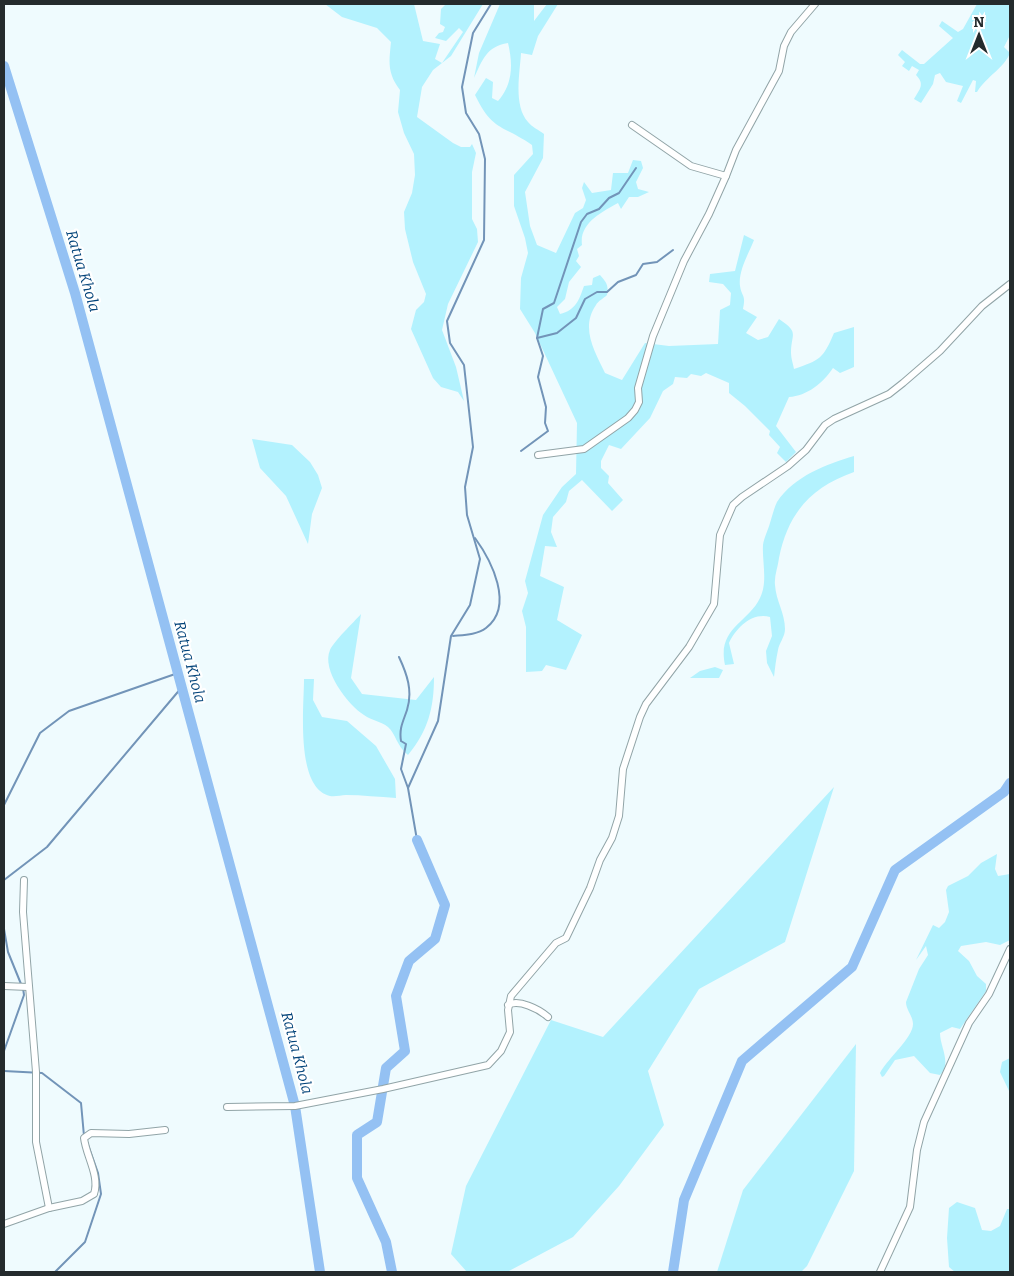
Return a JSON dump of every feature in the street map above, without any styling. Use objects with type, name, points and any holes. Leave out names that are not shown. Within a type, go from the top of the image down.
[{"type":"street","points":[[538,455],[584,449],[628,418],[635,410],[639,402],[638,388],[653,336],[684,261],[709,214],[736,150],[781,63],[784,46],[791,32],[815,4]]},
{"type":"street","points":[[632,124],[691,166],[726,176]]},
{"type":"street","points":[[227,1107],[296,1106],[488,1065],[501,1051],[509,1035],[511,1025],[508,1005],[510,996],[556,942],[566,938],[586,898],[600,860],[612,838],[618,816],[623,769],[640,717],[651,698],[690,647],[714,604],[720,535],[734,505],[742,497],[788,466],[806,450],[825,426],[834,419],[888,394],[902,383],[940,351],[982,306],[1010,284]]},
{"type":"street","points":[[24,880],[23,912],[36,1072],[36,1142],[50,1208]]},
{"type":"street","points":[[880,1272],[910,1207],[917,1150],[924,1122],[969,1023],[989,994],[1010,949]]},
{"type":"street","points":[[4,986],[28,987]]},
{"type":"street","points":[[508,1005],[512,1003],[521,1004],[542,1012],[548,1017]]},
{"type":"street","points":[[4,1224],[50,1208],[82,1201],[94,1194],[96,1187],[94,1174],[84,1138],[91,1133],[129,1134],[165,1130]]},
{"type":"shaded area","points":[[325,4],[414,4],[423,41],[440,44],[435,59],[442,63],[433,70],[422,87],[417,117],[461,147],[470,147],[472,144],[476,153],[472,172],[472,219],[477,229],[478,242],[448,304],[442,330],[456,367],[464,401],[458,392],[441,387],[433,378],[411,329],[416,310],[424,302],[426,294],[413,262],[405,229],[404,212],[412,193],[415,175],[414,154],[404,133],[398,112],[400,90],[391,73],[391,42],[377,28],[342,17]]},
{"type":"shaded area","points":[[446,4],[483,4],[451,56],[442,63],[463,32],[459,28],[446,41],[435,38],[439,33],[443,32],[445,27],[440,24],[441,9]]},
{"type":"shaded area","points":[[500,4],[534,4],[534,21],[547,4],[558,4],[538,36],[532,55],[521,53],[518,89],[520,107],[528,122],[544,134],[543,158],[525,192],[530,226],[537,245],[556,253],[575,213],[583,208],[586,200],[582,188],[584,182],[592,193],[611,190],[613,173],[628,173],[633,160],[641,161],[643,168],[636,182],[638,189],[649,192],[638,197],[629,197],[621,209],[618,203],[599,214],[588,224],[582,237],[582,245],[577,249],[579,256],[576,261],[581,267],[569,282],[565,299],[557,307],[560,314],[570,310],[578,300],[584,286],[592,285],[593,278],[600,275],[604,280],[608,292],[591,314],[589,331],[605,373],[622,380],[645,343],[669,346],[718,344],[720,310],[730,305],[731,293],[723,284],[709,282],[710,274],[735,271],[744,235],[754,240],[744,262],[740,280],[744,301],[743,309],[757,317],[746,333],[758,340],[768,337],[779,319],[790,327],[793,334],[791,353],[794,369],[815,361],[820,357],[827,348],[834,333],[854,327],[854,367],[840,373],[833,368],[814,388],[802,394],[789,397],[776,426],[796,452],[786,462],[777,453],[780,447],[769,435],[770,431],[729,393],[729,383],[706,373],[701,376],[691,374],[687,378],[675,377],[673,384],[663,391],[650,418],[621,449],[609,445],[601,461],[601,468],[609,476],[608,483],[623,500],[612,511],[582,480],[569,491],[566,502],[553,517],[551,532],[557,547],[545,546],[540,576],[564,587],[557,620],[582,635],[566,670],[546,665],[542,671],[526,672],[526,627],[522,611],[528,593],[525,581],[543,515],[562,487],[576,474],[577,423],[535,333],[520,309],[521,278],[528,253],[514,206],[514,175],[533,154],[532,145],[493,122],[481,107],[475,95],[486,78],[493,82],[492,98],[498,101],[507,88],[509,81],[511,59],[508,43],[495,47],[486,55],[474,78],[479,53]]},
{"type":"shaded area","points":[[977,4],[1010,4],[1010,35],[1004,47],[1010,53],[1007,58],[977,92],[975,92],[976,81],[973,80],[961,103],[957,101],[963,86],[946,82],[940,73],[935,75],[933,84],[921,103],[914,99],[921,87],[919,78],[916,75],[919,70],[912,66],[909,71],[902,66],[905,62],[898,55],[902,50],[920,64],[924,64],[953,38],[939,26],[942,21],[958,32],[963,29]]},
{"type":"shaded area","points":[[252,439],[292,445],[310,462],[318,475],[322,488],[312,514],[308,544],[286,496],[260,468]]},
{"type":"shaded area","points":[[854,456],[854,472],[825,485],[814,494],[795,515],[788,528],[779,558],[775,582],[785,629],[776,660],[774,677],[767,663],[766,651],[772,636],[770,617],[763,616],[751,619],[740,627],[729,643],[734,664],[725,665],[725,642],[729,634],[755,607],[762,592],[764,585],[763,545],[777,502],[792,485],[812,472]]},
{"type":"shaded area","points":[[361,614],[351,678],[362,694],[416,700],[434,677],[433,699],[425,728],[408,755],[388,727],[367,717],[351,703],[338,686],[329,667],[328,658],[332,646]]},
{"type":"shaded area","points":[[715,667],[723,670],[719,678],[690,678],[700,671]]},
{"type":"shaded area","points":[[304,679],[314,679],[313,700],[322,717],[347,721],[376,746],[395,779],[396,798],[352,795],[330,796],[319,790],[311,778],[306,763],[303,726]]},
{"type":"shaded area","points":[[834,787],[785,942],[699,989],[648,1071],[664,1125],[619,1186],[573,1237],[507,1272],[467,1272],[451,1254],[466,1186],[551,1020],[603,1037]]},
{"type":"shaded area","points":[[997,854],[995,869],[998,876],[1010,874],[1010,940],[1000,945],[986,942],[961,946],[958,951],[969,961],[977,976],[986,984],[986,991],[960,1029],[952,1027],[940,1033],[945,1065],[940,1075],[930,1073],[914,1056],[895,1060],[882,1077],[880,1073],[883,1067],[912,1030],[913,1021],[906,1002],[919,969],[928,955],[926,946],[916,960],[933,925],[939,928],[945,922],[949,912],[946,890],[948,886],[968,876],[981,863]]},
{"type":"shaded area","points":[[856,1044],[854,1171],[807,1266],[801,1272],[717,1272],[743,1190]]},
{"type":"shaded area","points":[[1010,1058],[1010,1093],[1000,1072],[1002,1062]]},
{"type":"shaded area","points":[[957,1202],[975,1208],[982,1230],[991,1231],[1000,1226],[1007,1209],[1010,1209],[1010,1272],[955,1272],[949,1267],[947,1238],[949,1208]]},
{"type":"waterway","points":[[417,840],[408,788],[438,721],[451,636],[470,605],[480,559],[467,515],[465,487],[473,447],[464,365],[450,343],[447,321],[484,240],[485,159],[479,134],[466,113],[462,87],[473,33],[491,4]]},
{"type":"waterway","name":"Ratua Khola","points":[[4,66],[75,293],[295,1106],[320,1272]]},
{"type":"waterway","points":[[521,451],[548,431],[545,423],[546,407],[538,377],[543,356],[537,338],[543,309],[554,303],[581,222],[587,214],[599,209],[609,198],[619,193],[636,168]]},
{"type":"waterway","points":[[537,338],[557,333],[576,318],[585,299],[597,292],[607,292],[618,282],[636,275],[643,264],[657,262],[673,250]]},
{"type":"waterway","points":[[453,636],[470,634],[486,628],[495,619],[499,608],[497,583],[493,570],[488,558],[475,538]]},
{"type":"waterway","points":[[399,657],[407,676],[409,689],[409,703],[401,732],[401,741],[406,744],[401,769],[408,788]]},
{"type":"waterway","points":[[4,805],[40,733],[69,711],[178,673]]},
{"type":"waterway","points":[[4,880],[47,847],[182,687]]},
{"type":"waterway","points":[[673,1272],[684,1200],[742,1061],[852,967],[895,870],[1004,792],[1010,783]]},
{"type":"waterway","points":[[392,1272],[386,1242],[357,1178],[357,1135],[377,1122],[386,1068],[405,1051],[396,996],[409,961],[435,939],[445,905],[417,840]]},
{"type":"waterway","points":[[4,929],[8,952],[21,984]]},
{"type":"waterway","points":[[4,1051],[24,995],[23,988]]},
{"type":"waterway","points":[[4,1071],[42,1073],[81,1103],[84,1136]]},
{"type":"waterway","points":[[55,1272],[85,1242],[101,1194],[98,1173],[87,1142]]}]
